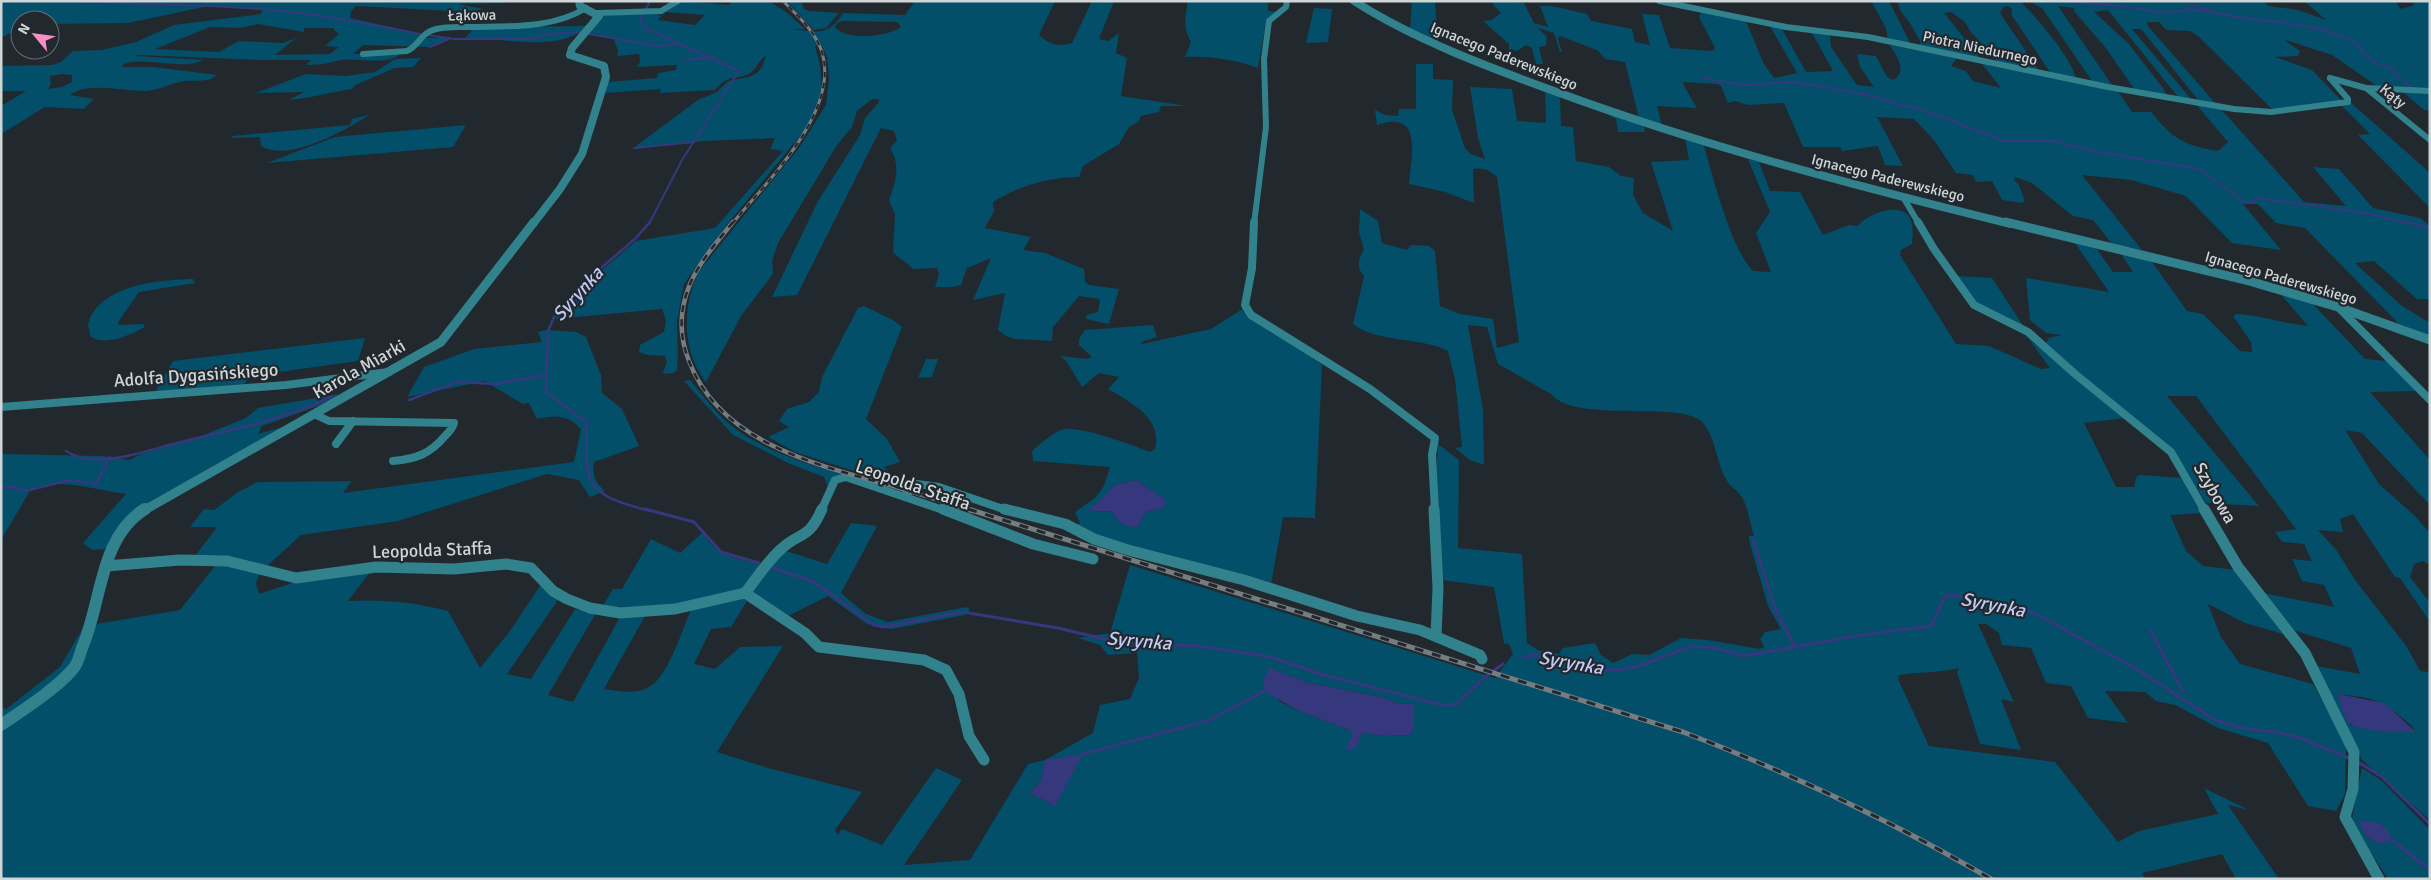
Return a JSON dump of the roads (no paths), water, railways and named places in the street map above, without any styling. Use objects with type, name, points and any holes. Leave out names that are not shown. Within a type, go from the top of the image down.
[{"type":"street","points":[[579,1],[580,6],[597,13],[664,10],[678,1]]},
{"type":"street","points":[[1287,1],[1286,7],[1269,21],[1264,59],[1266,127],[1255,206],[1252,268],[1245,306],[1251,315],[1263,324],[1370,389],[1435,438],[1432,455],[1438,569],[1436,636]]},
{"type":"street","name":"Ignacego Paderewskiego","points":[[1354,1],[1385,21],[1556,92],[1751,157],[1904,197],[2192,266],[2338,308],[2430,340]]},
{"type":"street","name":"Piotra Niedurnego","points":[[1659,1],[1786,27],[1876,39],[2108,88],[2234,109],[2270,112],[2348,102]]},
{"type":"street","name":"Łąkowa","points":[[363,54],[407,51],[412,49],[424,34],[438,28],[526,26],[571,17],[586,8]]},
{"type":"street","name":"Karola Miarki","points":[[1,725],[74,668],[90,628],[106,566],[115,540],[141,512],[179,488],[441,342],[560,189],[582,154],[600,99],[606,72],[604,66],[572,56],[570,53],[598,19],[597,13]]},
{"type":"street","name":"Kąty","points":[[2348,102],[2329,79],[2366,88],[2413,90]]},
{"type":"street","name":"Kąty","points":[[2366,88],[2370,94],[2430,140]]},
{"type":"street","points":[[2413,90],[2430,91]]},
{"type":"street","name":"Szybowa","points":[[1904,197],[1934,250],[1974,305],[2028,332],[2075,374],[2171,452],[2238,567],[2305,653],[2354,752],[2353,789],[2344,817],[2368,864],[2379,879]]},
{"type":"street","points":[[2338,308],[2430,400]]},
{"type":"street","name":"Adolfa Dygasińskiego","points":[[1,407],[286,385],[392,371]]},
{"type":"street","points":[[314,414],[330,421],[454,423],[453,427],[430,453],[422,457],[393,461]]},
{"type":"street","points":[[336,444],[353,421]]},
{"type":"street","name":"Leopolda Staffa","points":[[106,566],[180,560],[227,561],[296,578],[376,567],[454,569],[506,564],[531,568],[553,591],[590,608],[620,613],[675,609],[745,593],[782,549],[808,533],[816,523],[835,480],[846,477],[904,496],[1033,544],[1093,559]]},
{"type":"street","points":[[904,496],[917,484],[939,487],[1002,509],[1066,524],[1094,539],[1128,550],[1244,580],[1357,616],[1436,636],[1480,655],[1482,659]]},
{"type":"street","points":[[745,593],[805,633],[819,647],[924,660],[946,670],[959,694],[969,736],[984,760]]},
{"type":"waterway","points":[[78,1],[233,7],[284,11],[335,18],[420,34]]},
{"type":"waterway","name":"Syrynka","points":[[650,1],[640,20],[645,28],[680,44]]},
{"type":"waterway","points":[[2060,1],[2121,6],[2158,12],[2185,11],[2186,9],[2211,12]]},
{"type":"waterway","points":[[2184,1],[2209,11],[2231,16],[2310,27],[2329,32],[2347,39],[2362,48],[2361,52],[2376,63],[2393,69],[2396,75],[2412,88]]},
{"type":"waterway","points":[[427,35],[455,39],[532,39],[548,34],[581,32]]},
{"type":"waterway","points":[[589,34],[657,46],[680,44]]},
{"type":"waterway","points":[[430,47],[449,39]]},
{"type":"waterway","name":"Syrynka","points":[[680,44],[709,57]]},
{"type":"waterway","points":[[685,60],[709,57]]},
{"type":"waterway","name":"Syrynka","points":[[693,142],[739,71],[709,57]]},
{"type":"waterway","points":[[1702,78],[1743,85],[1792,82],[1867,95],[1931,113],[2004,141],[2052,141],[2099,152],[2199,169],[2245,202],[2254,202],[2256,198],[2366,213],[2411,224]]},
{"type":"waterway","points":[[634,148],[693,142]]},
{"type":"waterway","name":"Syrynka","points":[[649,224],[682,160],[693,142]]},
{"type":"waterway","name":"Syrynka","points":[[650,222],[636,238],[586,281],[554,317],[548,331],[546,392],[586,422],[588,472],[596,488],[612,499],[650,511]]},
{"type":"waterway","points":[[2406,222],[2430,228]]},
{"type":"waterway","points":[[409,400],[457,382],[497,384],[545,375]]},
{"type":"waterway","points":[[109,458],[145,452],[276,418],[333,396]]},
{"type":"waterway","points":[[66,451],[87,459],[109,458]]},
{"type":"waterway","points":[[1,488],[13,487],[25,491],[70,480],[96,484],[109,458]]},
{"type":"waterway","name":"Syrynka","points":[[645,509],[694,522],[721,552],[759,563]]},
{"type":"waterway","points":[[1753,540],[1775,608],[1795,647]]},
{"type":"waterway","name":"Syrynka","points":[[773,568],[814,582],[874,625],[884,627],[963,612],[1058,628],[1121,643],[1199,646],[1271,657],[1324,675],[1442,705],[1457,704],[1485,677],[1503,664]]},
{"type":"waterway","name":"Syrynka","points":[[1795,647],[1861,635],[1931,626],[1945,596],[1952,595],[2011,606],[2034,613],[2135,668],[2215,720],[2243,728],[2282,733],[2303,739],[2351,759]]},
{"type":"waterway","points":[[2150,630],[2183,691]]},
{"type":"waterway","name":"Syrynka","points":[[1524,657],[1534,655],[1605,670],[1618,670],[1636,667],[1693,646],[1715,648],[1744,656],[1795,647]]},
{"type":"waterway","points":[[1083,754],[1210,720],[1264,691]]},
{"type":"waterway","name":"Syrynka","points":[[2358,762],[2382,777],[2430,824]]},
{"type":"waterway","points":[[2390,838],[2430,870]]},
{"type":"railway","points":[[732,224],[781,167],[811,121],[820,98],[825,75],[819,44],[811,31],[783,1]]},
{"type":"railway","points":[[733,222],[699,267],[686,294],[682,313],[683,342],[689,361],[704,389],[723,412],[747,431],[803,459],[972,511]]},
{"type":"railway","points":[[968,509],[1683,732],[1762,764],[1840,799],[1916,837],[1991,879]]}]
